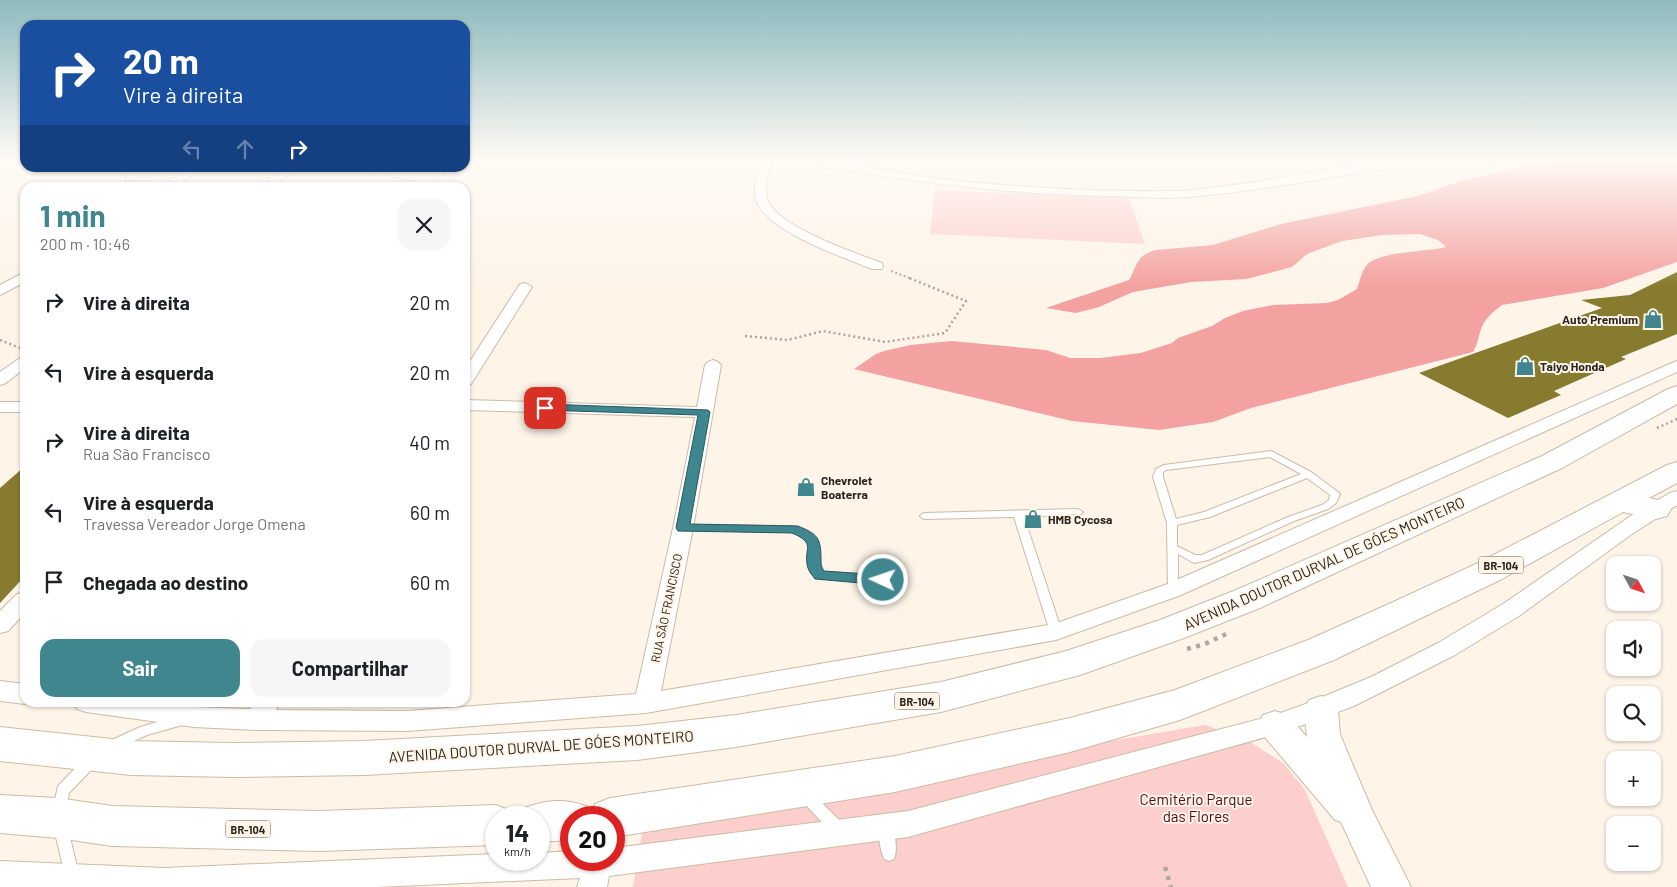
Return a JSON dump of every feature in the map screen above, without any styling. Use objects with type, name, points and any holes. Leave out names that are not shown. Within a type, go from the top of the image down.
[{"type":"highway","name":"AVENIDA DOUTOR DURVAL DE GÓES MONTEIRO","points":[[0,744],[131,758],[224,760],[364,758],[637,743],[736,731],[941,697],[1067,665],[1172,629],[1248,599],[1552,462],[1677,394]]},
{"type":"highway","name":"BR-104","points":[[625,816],[895,774],[1070,735],[1180,704],[1329,646],[1490,571],[1677,471]]},
{"type":"highway","points":[[1619,502],[1666,503]]},
{"type":"highway","name":"BR-104","points":[[0,814],[58,818],[112,826],[319,831],[485,824]]},
{"type":"street","points":[[764,202],[770,214],[805,235],[877,266]]},
{"type":"street","points":[[0,291],[20,279]]},
{"type":"street","points":[[470,373],[525,287]]},
{"type":"street","points":[[0,380],[20,365]]},
{"type":"street","name":"RUA SÃO FRANCISCO","points":[[646,703],[683,528],[713,365]]},
{"type":"street","points":[[122,707],[194,717],[263,711],[407,721],[646,703],[1056,632],[1173,590],[1677,366]]},
{"type":"street","points":[[470,405],[704,412]]},
{"type":"street","points":[[0,408],[20,407]]},
{"type":"street","points":[[625,866],[917,822],[1275,725],[1321,710],[1368,690],[1470,637],[1543,589],[1666,503]]},
{"type":"street","points":[[0,625],[20,605]]},
{"type":"street","points":[[0,691],[20,693]]},
{"type":"street","points":[[1321,710],[1323,734],[1359,821],[1391,887]]},
{"type":"street","points":[[1275,725],[1359,821]]},
{"type":"street","points":[[0,875],[162,884],[565,871]]},
{"type":"lane","points":[[1172,547],[1189,557],[1199,559],[1330,504],[1335,498],[1335,494],[1308,474],[1276,456],[1266,453],[1164,468],[1159,471],[1158,477],[1172,524],[1172,547],[1173,590]]},
{"type":"lane","points":[[1172,524],[1206,515],[1308,474]]},
{"type":"lane","points":[[925,516],[1078,512]]},
{"type":"lane","points":[[1018,514],[1056,632]]},
{"type":"lane","points":[[683,528],[793,529],[808,535],[815,544],[815,568],[820,575],[898,581]]},
{"type":"lane","points":[[73,879],[58,818],[63,790],[98,754],[116,743],[144,731],[194,717]]},
{"type":"lane","points":[[800,790],[842,833]]},
{"type":"lane","points":[[886,827],[889,854]]},
{"type":"path","points":[[745,336],[788,340],[823,331],[885,342],[945,333],[966,301],[877,266]]},
{"type":"path","points":[[0,340],[20,348]]},
{"type":"path","points":[[1165,867],[1171,887]]},
{"type":"green space","points":[[934,202],[1131,202],[1145,244],[930,234]]},
{"type":"green space","name":"Cemitério Parque das Flores","points":[[1205,725],[1247,740],[1283,763],[1305,790],[1348,887],[633,887],[644,821]]},
{"type":"shaded area","points":[[1387,202],[1677,202],[1677,262],[1603,288],[1502,305],[1485,321],[1473,352],[1251,408],[1213,422],[1159,430],[1072,421],[854,369],[876,354],[884,351],[911,345],[951,341],[1046,350],[1070,358],[1100,358],[1141,353],[1172,343],[1178,338],[1212,326],[1225,318],[1243,311],[1273,305],[1327,303],[1338,300],[1357,289],[1364,268],[1380,257],[1446,247],[1438,240],[1420,234],[1382,235],[1342,241],[1307,254],[1292,267],[1246,279],[1191,282],[1133,292],[1099,307],[1076,313],[1046,308],[1129,280],[1138,262],[1149,252],[1213,245],[1281,224]]},
{"type":"building","name":"Taiyo Honda","points":[[1677,272],[1677,334],[1621,357],[1626,359],[1554,391],[1561,395],[1508,418],[1419,373],[1602,308],[1581,300],[1630,295]]},
{"type":"building","points":[[20,470],[20,581],[0,603],[0,488]]},
{"type":"place","name":"Auto Premium","points":[[1653,319]]},
{"type":"place","name":"Taiyo Honda","points":[[1525,366]]},
{"type":"place","name":"Chevrolet Boaterra","points":[[806,487]]},
{"type":"place","name":"HMB Cycosa","points":[[1033,519]]},
{"type":"route","points":[[545,408],[704,412],[683,528],[793,529],[808,535],[815,544],[815,568],[820,575],[838,578],[883,580]]}]
